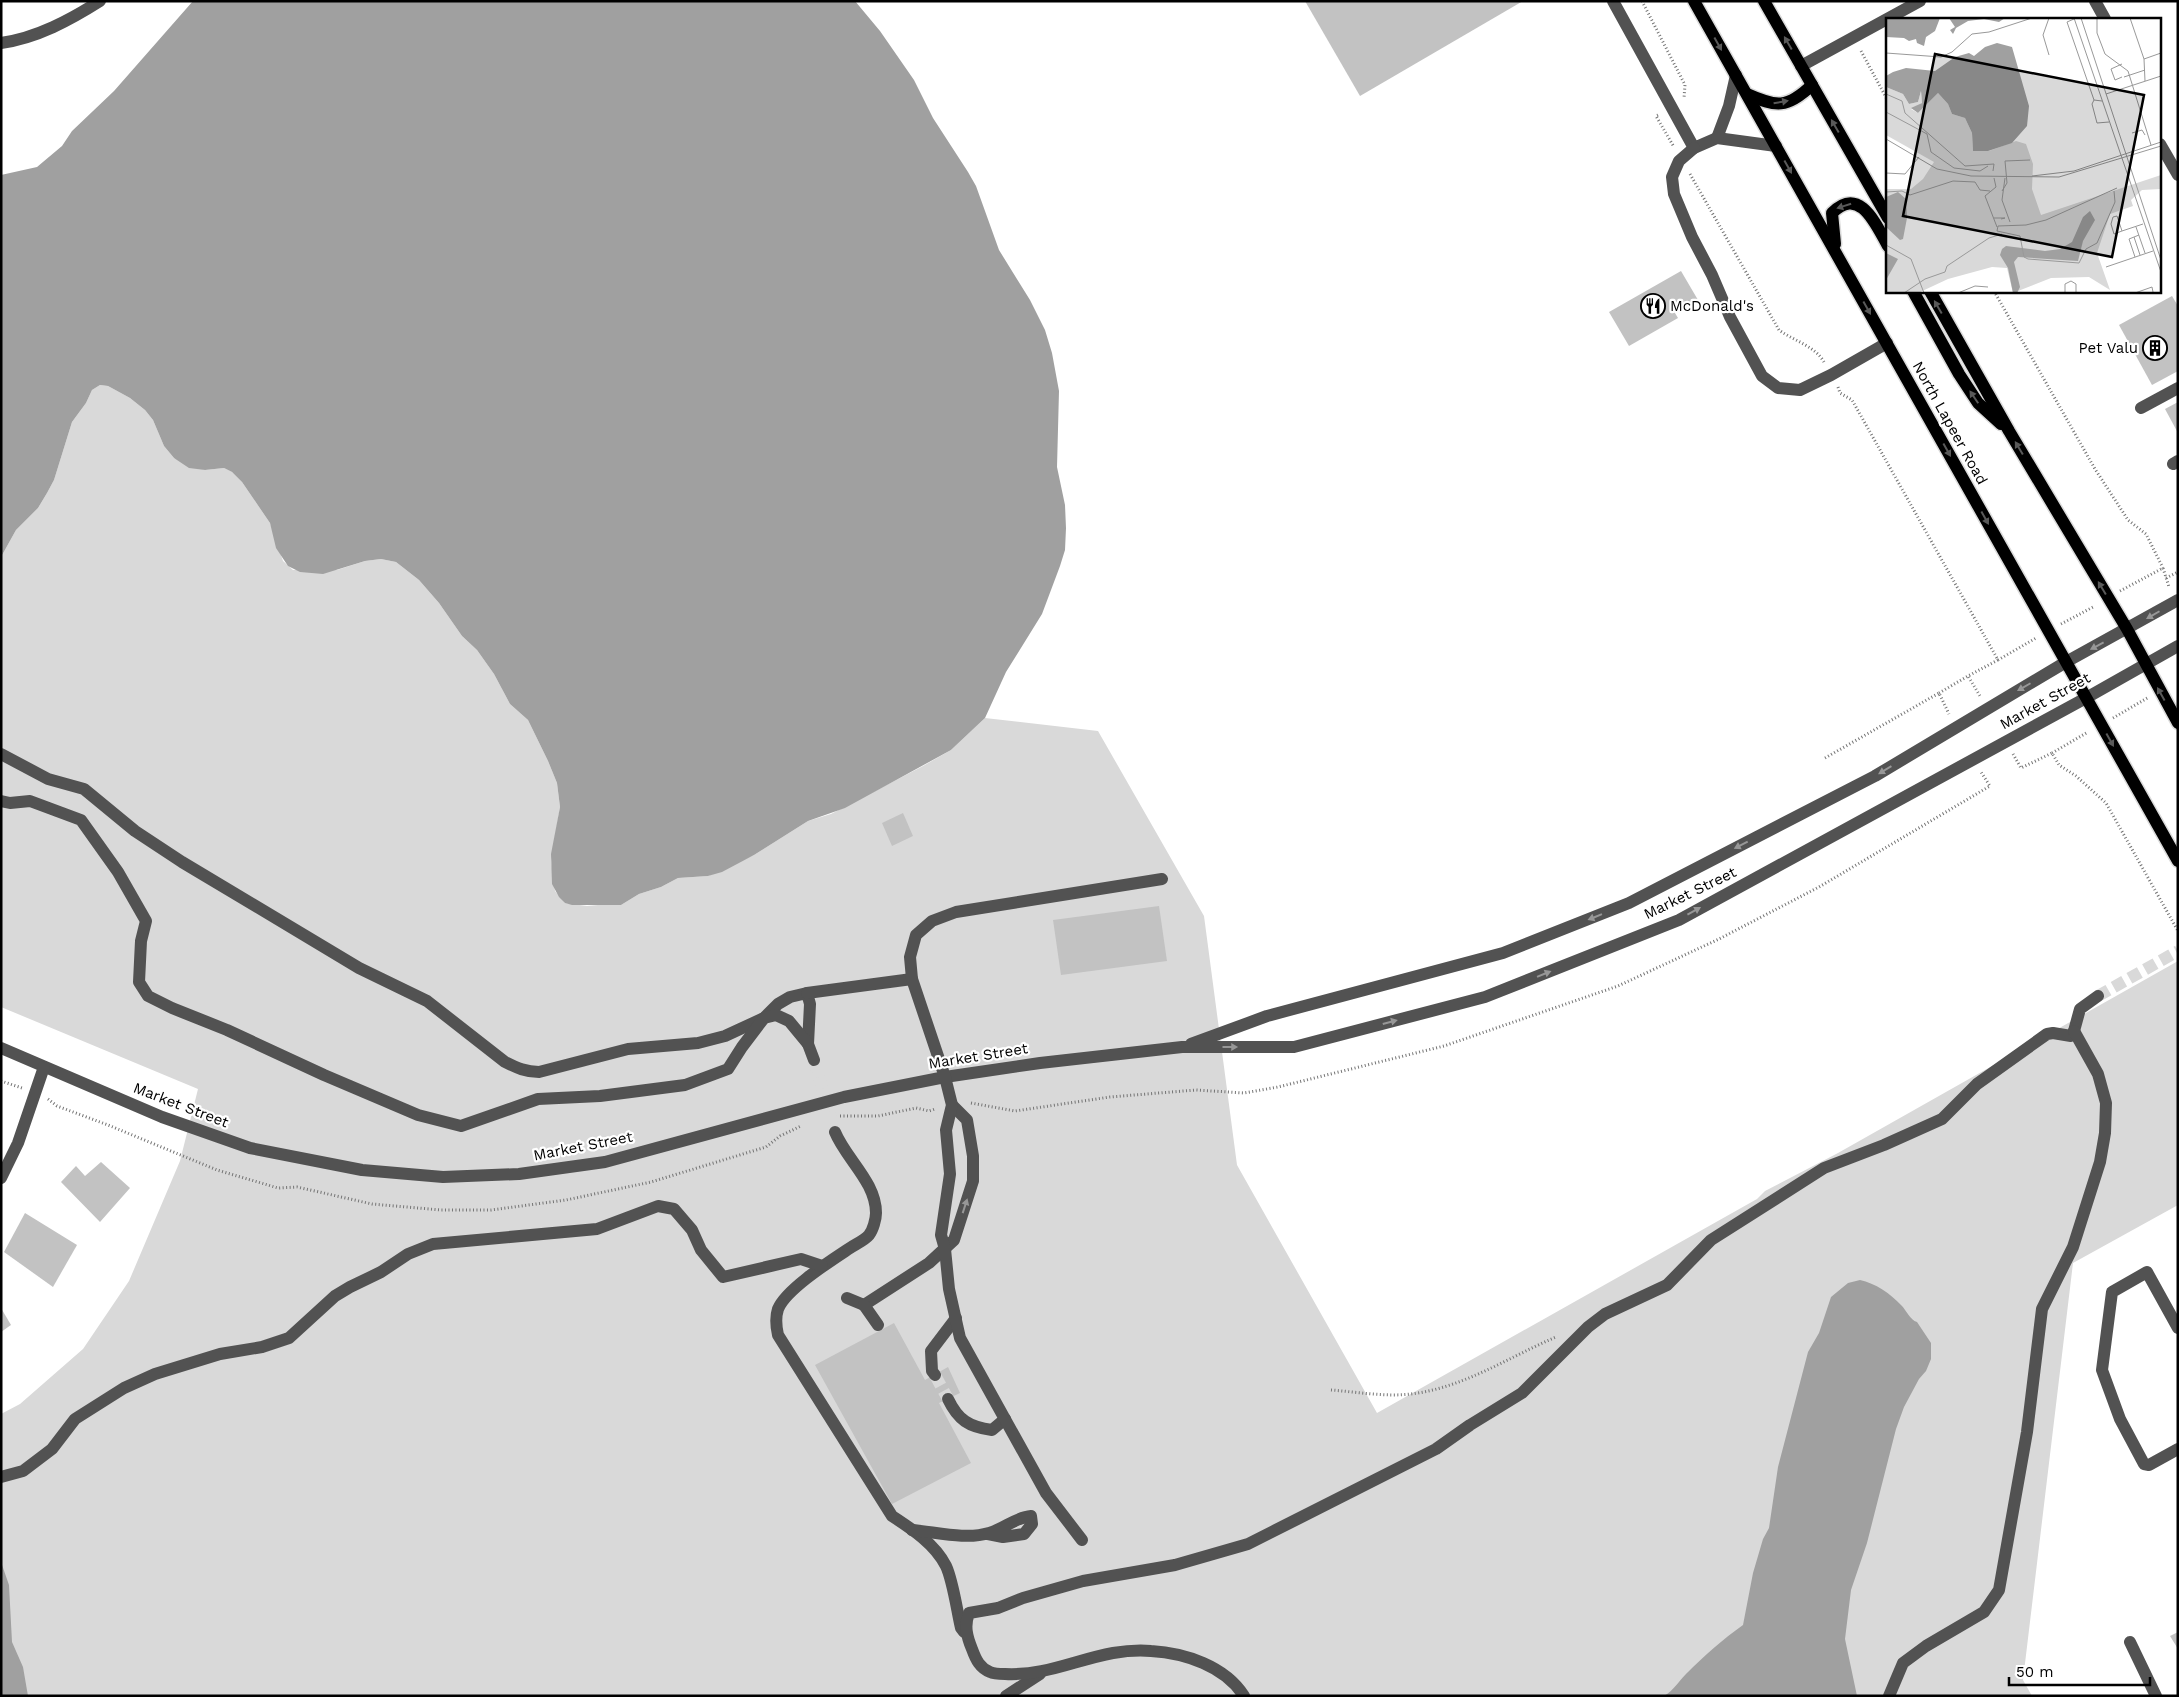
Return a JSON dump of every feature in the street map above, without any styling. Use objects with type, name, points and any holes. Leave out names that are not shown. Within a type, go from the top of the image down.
[{"type":"main road","name":"North Lapeer Road","points":[[1694,1],[2178,861]]},
{"type":"main road","points":[[1764,1],[1886,214]]},
{"type":"main road","points":[[1747,94],[1769,104],[1784,103],[1801,96],[1812,85]]},
{"type":"main road","points":[[1836,252],[1832,213],[1837,208],[1850,203],[1857,204],[1871,216],[1886,242]]},
{"type":"main road","points":[[1914,292],[1959,374],[1978,403],[2009,431]]},
{"type":"main road","points":[[1931,292],[2009,431],[2127,629],[2178,723]]},
{"type":"street","points":[[1,43],[15,41],[67,22],[100,1]]},
{"type":"street","points":[[1613,1],[1694,148]]},
{"type":"street","points":[[1889,18],[1920,1]]},
{"type":"street","points":[[2095,1],[2104,18]]},
{"type":"street","points":[[1801,66],[1886,20]]},
{"type":"street","points":[[1717,138],[1729,106],[1736,75]]},
{"type":"street","points":[[1776,146],[1717,138],[1694,148],[1679,161],[1672,176],[1674,194],[1692,237],[1712,275],[1730,316],[1762,376],[1778,388],[1789,391],[1800,390],[1831,375],[1886,342]]},
{"type":"street","points":[[2162,147],[2178,175]]},
{"type":"street","points":[[2141,408],[2178,388]]},
{"type":"street","name":"Market Street","points":[[1182,1047],[1267,1016],[1503,954],[1629,903],[1875,776],[1987,708],[2127,629],[2174,595]]},
{"type":"street","name":"Market Street","points":[[1,1048],[162,1117],[250,1148],[362,1170],[443,1177],[519,1174],[605,1162],[844,1097],[945,1077],[1040,1063],[1182,1047],[1294,1047],[1485,997],[1680,920],[2178,646]]},
{"type":"street","points":[[1,754],[48,779],[84,789],[135,831],[182,862],[359,968],[427,1001],[505,1062],[528,1072],[539,1072],[628,1049],[698,1043],[725,1036],[764,1018],[776,1015],[782,1016],[789,1021],[808,1044],[814,1060]]},
{"type":"street","points":[[1,801],[10,803],[30,801],[81,820],[118,872],[146,921],[141,941],[139,982],[148,996],[418,1115],[460,1126],[538,1099],[600,1096],[685,1085],[728,1069],[764,1018],[778,1004],[790,997],[912,979]]},
{"type":"street","points":[[1082,1540],[1046,1493],[960,1338],[949,1289],[945,1249],[941,1235],[950,1174],[946,1130],[952,1105],[945,1077],[912,979],[910,958],[916,935],[932,921],[956,912],[1162,879]]},
{"type":"street","points":[[807,993],[810,1004],[808,1044]]},
{"type":"street","points":[[967,1637],[966,1622],[969,1613],[998,1608],[1023,1598],[1083,1581],[1175,1564],[1248,1544],[1436,1449],[1470,1425],[1522,1394],[1599,1318],[1620,1306],[1667,1285],[1711,1240],[1806,1178],[1832,1164],[1884,1145],[1942,1119],[1977,1084],[2047,1034],[2071,1036],[2080,1009],[2098,996]]},
{"type":"street","points":[[1889,1696],[1903,1663],[1926,1646],[1984,1612],[1999,1590],[2027,1432],[2042,1309],[2074,1247],[2100,1162],[2105,1134],[2106,1103],[2098,1074],[2074,1031]]},
{"type":"street","points":[[1,1178],[18,1143],[44,1067]]},
{"type":"street","points":[[864,1305],[929,1263],[954,1240],[973,1181],[973,1156],[967,1120],[952,1105]]},
{"type":"street","points":[[835,1132],[840,1144],[866,1183],[875,1205],[876,1214],[869,1235],[822,1266],[783,1300],[776,1315],[778,1335],[892,1516],[936,1550],[947,1567],[961,1628],[980,1666],[992,1673],[1042,1672],[1114,1653],[1151,1651],[1174,1654],[1200,1662],[1229,1679],[1244,1696]]},
{"type":"street","points":[[1,1477],[23,1471],[52,1449],[75,1419],[124,1388],[155,1374],[220,1354],[262,1346],[289,1338],[335,1296],[381,1272],[408,1254],[433,1244],[597,1229],[658,1206],[674,1209],[692,1230],[701,1250],[723,1277],[801,1259],[822,1266]]},
{"type":"street","points":[[2178,1328],[2147,1272],[2112,1292],[2102,1370],[2120,1420],[2144,1464],[2149,1466],[2178,1449]]},
{"type":"street","points":[[847,1298],[864,1305],[878,1325]]},
{"type":"street","points":[[934,1375],[931,1352],[956,1318]]},
{"type":"street","points":[[948,1399],[955,1412],[975,1428],[992,1430],[1005,1419]]},
{"type":"street","points":[[912,1530],[974,1536],[988,1534]]},
{"type":"street","points":[[2130,1642],[2156,1696]]},
{"type":"street","points":[[1006,1696],[1042,1672]]},
{"type":"path","points":[[1853,38],[1886,97]]},
{"type":"path","points":[[1693,179],[1779,330],[1790,339],[1818,353],[1840,393],[1852,400],[1998,660]]},
{"type":"path","points":[[1995,292],[2095,469],[2128,520],[2146,534],[2174,595]]},
{"type":"path","points":[[2125,588],[2163,568]]},
{"type":"path","points":[[2166,578],[2178,572]]},
{"type":"path","points":[[2067,621],[2089,610]]},
{"type":"path","points":[[1825,758],[2029,642]]},
{"type":"path","points":[[1968,676],[1987,708]]},
{"type":"path","points":[[1939,693],[1956,727]]},
{"type":"path","points":[[2118,715],[2142,702]]},
{"type":"path","points":[[2006,741],[2021,768],[2052,753],[2082,735]]},
{"type":"path","points":[[2052,753],[2059,765],[2076,776],[2106,804],[2178,931]]},
{"type":"path","points":[[1331,1390],[1410,1395],[1442,1388],[1564,1334]]},
{"type":"shaded area","points":[[193,1],[855,1],[880,31],[914,80],[933,118],[976,186],[999,250],[1030,300],[1045,330],[1052,353],[1059,391],[1057,467],[1065,505],[1065,550],[1042,614],[1006,672],[985,718],[951,750],[845,808],[808,821],[754,855],[722,872],[708,876],[678,878],[661,887],[639,894],[621,905],[572,905],[565,903],[559,897],[552,884],[551,854],[560,807],[557,783],[548,761],[528,720],[510,704],[494,674],[477,650],[462,636],[439,603],[419,580],[396,562],[381,559],[365,561],[323,574],[300,572],[288,566],[276,548],[270,523],[242,482],[232,472],[224,468],[205,470],[189,468],[174,458],[164,446],[153,420],[145,410],[130,398],[108,386],[100,385],[92,390],[86,403],[72,422],[54,480],[47,493],[38,508],[16,530],[1,557],[1,175],[37,167],[62,146],[72,131],[114,91]]},
{"type":"shaded area","points":[[100,385],[108,386],[130,398],[145,410],[153,420],[164,446],[174,458],[205,470],[224,468],[232,472],[242,482],[270,523],[283,561],[293,570],[337,570],[365,561],[381,559],[396,562],[419,580],[439,603],[462,636],[477,650],[494,674],[510,704],[528,720],[548,761],[557,783],[560,807],[551,861],[555,891],[565,903],[587,906],[621,905],[639,894],[661,887],[678,878],[708,876],[754,855],[808,821],[831,814],[923,766],[951,750],[985,718],[1098,731],[1204,916],[1237,1165],[1377,1413],[1757,1199],[1765,1191],[1838,1153],[2178,961],[2178,1205],[2073,1263],[2023,1680],[2032,1696],[1,1696],[1,1414],[20,1404],[83,1349],[129,1281],[180,1161],[198,1089],[1,1007],[1,557],[16,530],[38,508],[47,493],[54,480],[72,422],[86,403],[92,390]]},
{"type":"shaded area","points":[[1860,1280],[1877,1286],[1888,1293],[1917,1322],[1931,1343],[1931,1359],[1926,1371],[1919,1379],[1904,1407],[1896,1429],[1867,1543],[1851,1590],[1845,1639],[1857,1696],[1664,1696],[1707,1654],[1743,1625],[1753,1573],[1763,1539],[1769,1528],[1778,1467],[1808,1352],[1819,1333],[1831,1297],[1848,1283]]},
{"type":"shaded area","points":[[1,1562],[9,1585],[12,1642],[23,1667],[28,1696],[1,1696]]},
{"type":"building","points":[[1305,1],[1523,1],[1360,96]]},
{"type":"building","name":"McDonald's","points":[[1681,271],[1698,300],[1675,313],[1678,318],[1629,346],[1609,312]]},
{"type":"building","name":"Pet Valu","points":[[2172,296],[2178,306],[2178,371],[2152,385],[2119,325]]},
{"type":"building","points":[[2178,402],[2178,433],[2165,409]]},
{"type":"building","points":[[903,813],[913,836],[892,846],[882,823]]},
{"type":"building","points":[[1159,906],[1167,961],[1061,975],[1053,920]]},
{"type":"building","points":[[101,1162],[130,1188],[100,1222],[61,1182],[76,1166],[85,1176]]},
{"type":"building","points":[[25,1213],[77,1245],[53,1287],[4,1252]]},
{"type":"building","points":[[1,1308],[11,1325],[1,1332]]},
{"type":"building","points":[[894,1323],[925,1380],[948,1367],[960,1393],[939,1403],[971,1463],[892,1504],[815,1365]]},
{"type":"building","points":[[2178,1632],[2178,1649],[2170,1636]]},
{"type":"tunnel","points":[[2098,996],[2178,951]]},
{"type":"tunnel","points":[[814,1060],[835,1132]]},
{"type":"tunnel","points":[[935,1375],[948,1399]]},
{"type":"place","name":"McDonald's","points":[[1653,306]]},
{"type":"place","name":"Pet Valu","points":[[2155,348]]}]
